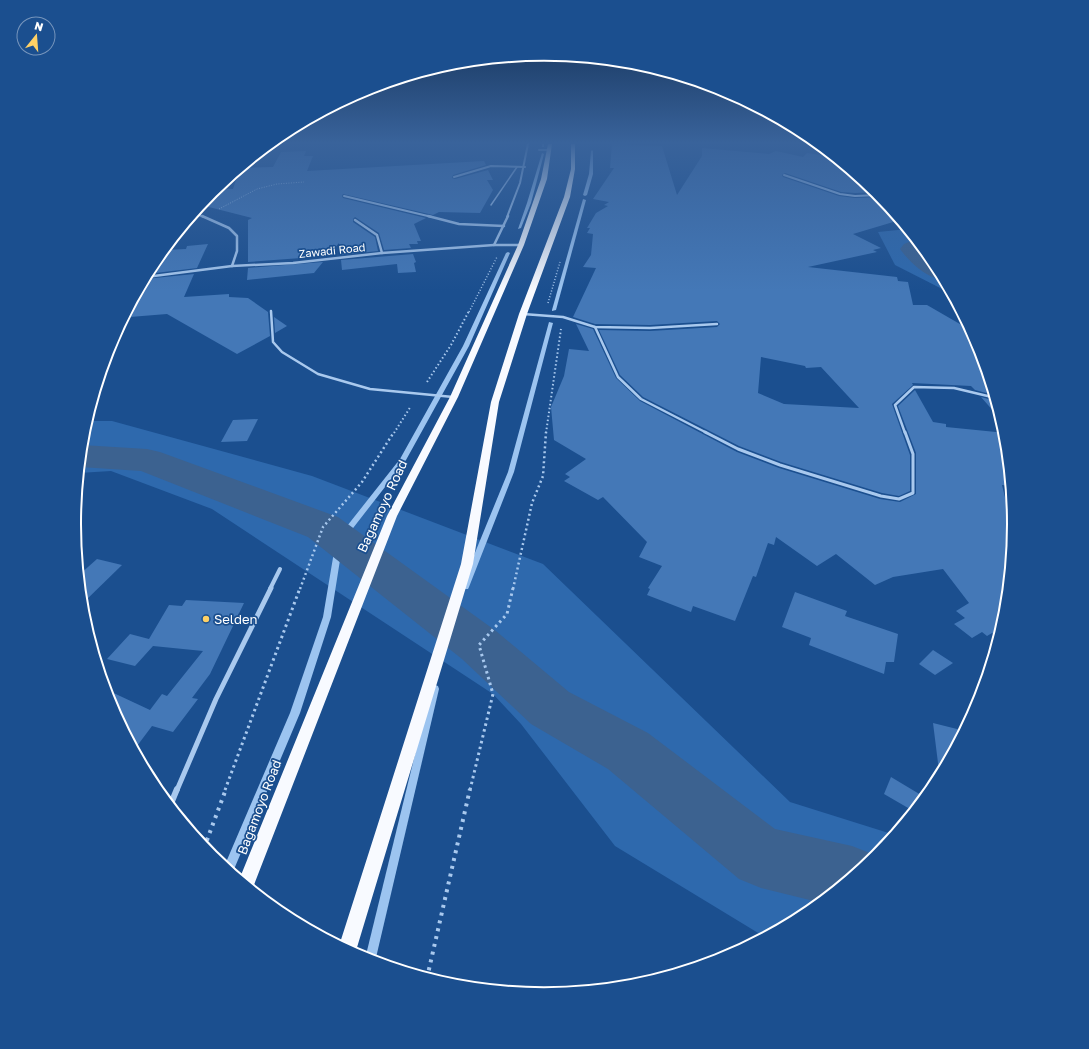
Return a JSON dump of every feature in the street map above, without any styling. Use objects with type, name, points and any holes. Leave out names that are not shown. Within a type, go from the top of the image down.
[{"type":"highway","name":"Bagamoyo Road","points":[[248,880],[392,516],[454,397],[521,245],[539,193]]},
{"type":"highway","points":[[348,944],[467,564],[495,402],[523,314],[567,193]]},
{"type":"street","points":[[494,245],[512,210],[517,193]]},
{"type":"street","points":[[837,193],[855,196],[870,195]]},
{"type":"street","points":[[344,196],[459,224],[504,226]]},
{"type":"street","points":[[199,215],[229,228],[237,236],[237,250],[232,266]]},
{"type":"street","points":[[354,220],[377,235],[382,253]]},
{"type":"street","name":"Zawadi Road","points":[[153,276],[232,266],[293,263],[382,253],[494,245],[521,245]]},
{"type":"street","points":[[172,801],[216,699],[280,569]]},
{"type":"lane","points":[[491,205],[499,193]]},
{"type":"lane","points":[[271,311],[273,342],[282,352],[318,374],[370,389],[418,395],[454,397]]},
{"type":"lane","points":[[523,314],[563,316],[595,327],[650,328],[717,324]]},
{"type":"lane","points":[[595,327],[618,377],[640,399],[738,449],[780,465],[881,496],[899,499],[913,492],[913,454],[895,405],[914,387],[954,388],[989,396]]},
{"type":"path","points":[[203,212],[230,204],[250,193]]},
{"type":"path","points":[[207,841],[323,527],[362,482],[452,345],[503,245]]},
{"type":"path","points":[[427,973],[488,709],[493,694],[479,645],[507,614],[532,503],[543,476],[547,419],[563,316]]},
{"type":"shaded area","points":[[902,230],[930,267],[944,290],[895,265],[878,232]]},
{"type":"shaded area","points":[[93,421],[112,421],[312,476],[543,564],[790,802],[890,833],[850,873],[827,892],[802,910],[761,934],[615,846],[521,724],[493,694],[212,509],[111,471],[84,473]]},
{"type":"building","points":[[221,193],[491,193],[480,213],[439,212],[433,215],[343,194],[343,198],[426,218],[414,224],[421,241],[417,241],[418,244],[409,244],[411,248],[384,250],[379,233],[355,217],[353,222],[375,237],[378,251],[340,255],[339,243],[328,256],[248,262],[248,220],[252,218],[208,207]]},
{"type":"building","points":[[597,193],[676,193],[677,195],[678,193],[830,193],[839,196],[855,198],[872,197],[895,221],[853,234],[881,248],[873,250],[877,252],[808,267],[897,277],[898,281],[908,282],[913,305],[927,305],[963,326],[973,347],[988,394],[975,390],[971,386],[912,383],[913,385],[892,404],[910,455],[910,491],[899,496],[882,493],[781,462],[739,446],[643,397],[620,375],[599,330],[650,331],[717,327],[720,324],[717,321],[650,325],[595,324],[573,317],[596,268],[583,267],[591,255],[593,234],[587,233],[590,228],[587,228],[596,213],[608,206],[604,205],[609,202],[593,199]],"holes":[[[761,357],[805,366],[806,368],[821,367],[859,408],[784,404],[758,393]]]},
{"type":"building","points":[[208,244],[197,268],[155,273],[171,250],[186,249],[187,246]]},
{"type":"building","points":[[413,254],[416,262],[414,263],[416,272],[398,273],[397,264],[342,270],[341,260]]},
{"type":"building","points":[[323,262],[314,273],[247,280],[248,268]]},
{"type":"building","points":[[194,274],[184,297],[229,294],[229,297],[248,298],[268,312],[270,336],[237,354],[167,314],[130,317],[152,278]]},
{"type":"building","points":[[274,317],[287,326],[275,333]]},
{"type":"building","points":[[576,324],[593,329],[616,378],[640,401],[737,452],[779,468],[880,499],[900,502],[916,494],[916,453],[898,406],[915,390],[933,422],[946,424],[946,427],[999,432],[1004,464],[1006,485],[1002,485],[1007,507],[1008,524],[1004,585],[994,635],[992,633],[987,636],[982,632],[972,638],[954,624],[965,618],[956,611],[969,603],[943,569],[893,577],[875,585],[836,554],[817,566],[776,537],[774,545],[768,543],[756,577],[753,576],[735,621],[693,606],[691,612],[647,595],[650,589],[648,588],[662,566],[639,557],[647,542],[603,497],[598,500],[564,481],[570,477],[565,474],[586,459],[554,440],[551,407],[564,376],[569,349],[589,351]]},
{"type":"building","points":[[981,397],[990,399],[994,411]]},
{"type":"building","points":[[258,419],[247,441],[221,442],[233,420]]},
{"type":"building","points":[[97,559],[122,565],[87,599],[84,571]]},
{"type":"building","points":[[795,592],[847,611],[845,616],[898,634],[894,662],[886,662],[884,674],[809,645],[811,638],[782,627]]},
{"type":"building","points":[[186,600],[244,603],[210,674],[192,698],[198,699],[173,732],[152,726],[137,746],[113,693],[150,710],[162,694],[167,696],[203,651],[153,646],[135,666],[107,659],[130,634],[149,639],[169,605],[182,606]]},
{"type":"building","points":[[933,650],[953,663],[935,675],[919,664]]},
{"type":"building","points":[[933,723],[960,730],[939,768]]},
{"type":"building","points":[[891,777],[921,795],[910,809],[884,794]]},
{"type":"waterway","points":[[519,228],[532,193]]},
{"type":"waterway","points":[[554,310],[584,200]]},
{"type":"waterway","points":[[916,247],[912,249],[926,261]]},
{"type":"waterway","points":[[231,865],[295,713],[327,617],[340,540],[403,460],[466,346],[508,253]]},
{"type":"waterway","points":[[465,587],[511,472],[551,323]]},
{"type":"waterway","points":[[86,456],[147,460],[323,527],[479,645],[550,708],[628,751],[761,857],[846,877]]},
{"type":"waterway","points":[[372,955],[435,689]]},
{"type":"place","name":"Selden","points":[[206,619]]}]
